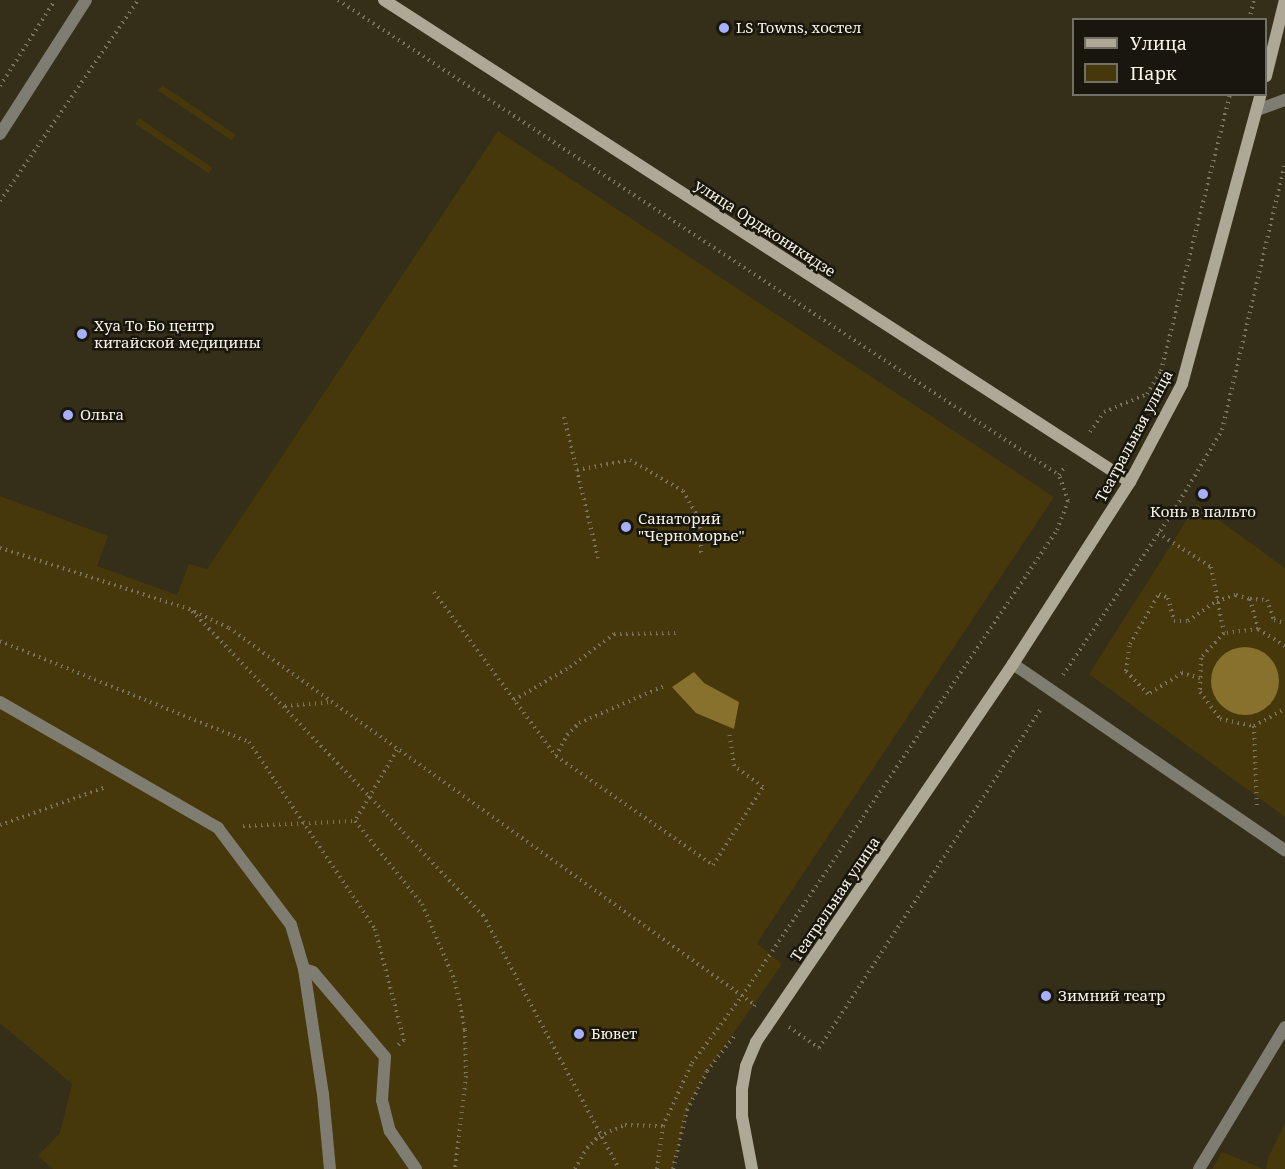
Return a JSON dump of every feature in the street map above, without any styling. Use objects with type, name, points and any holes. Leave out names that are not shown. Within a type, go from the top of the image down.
[{"type":"main road","name":"улица Орджоникидзе","points":[[384,0],[1130,482]]},
{"type":"main road","points":[[1267,72],[1285,0]]},
{"type":"main road","name":"Театральная улица","points":[[752,1169],[742,1116],[742,1089],[746,1066],[774,1016],[1013,664],[1130,482],[1182,384],[1260,96]]},
{"type":"street","points":[[0,134],[86,0]]},
{"type":"street","points":[[1257,110],[1285,100]]},
{"type":"street","points":[[1013,664],[1285,850]]},
{"type":"street","points":[[0,702],[129,779],[218,828],[291,924],[304,969],[323,1094],[330,1169]]},
{"type":"street","points":[[304,969],[313,972],[385,1057],[382,1100],[390,1131],[416,1169]]},
{"type":"street","points":[[1199,1169],[1285,1027]]},
{"type":"path","points":[[0,86],[55,0]]},
{"type":"path","points":[[0,201],[138,0]]},
{"type":"path","points":[[338,0],[1059,475],[1068,501],[1057,531],[742,996],[692,1063],[663,1126],[657,1169]]},
{"type":"path","points":[[1250,18],[1254,0]]},
{"type":"path","points":[[1059,475],[1104,412],[1147,394],[1161,371],[1230,96]]},
{"type":"path","points":[[0,548],[189,609],[229,628],[742,996],[819,1048],[1158,533],[1222,430],[1285,163]]},
{"type":"path","points":[[564,417],[597,558]]},
{"type":"path","points":[[577,470],[630,460],[682,491],[700,521],[701,557]]},
{"type":"path","points":[[1158,533],[1211,567],[1224,633]]},
{"type":"path","points":[[434,592],[556,756],[713,865],[764,787],[734,766],[729,732]]},
{"type":"path","points":[[1200,678],[1182,673],[1148,694],[1126,671],[1130,644],[1160,594],[1168,598],[1174,621],[1188,621],[1217,601],[1236,595],[1267,600],[1274,620],[1285,623]]},
{"type":"path","points":[[1250,599],[1258,629]]},
{"type":"path","points":[[189,609],[372,796],[483,915],[599,1136],[619,1169]]},
{"type":"path","points":[[1285,646],[1258,629],[1224,633],[1201,658],[1200,678],[1200,692],[1220,719],[1254,726],[1285,709]]},
{"type":"path","points":[[514,700],[570,667],[614,634],[676,633]]},
{"type":"path","points":[[1280,643],[1285,638]]},
{"type":"path","points":[[0,641],[249,742],[305,821],[375,929],[405,1040],[385,1057]]},
{"type":"path","points":[[556,756],[567,735],[579,723],[664,686]]},
{"type":"path","points":[[284,706],[332,702]]},
{"type":"path","points":[[1254,726],[1258,813]]},
{"type":"path","points":[[355,821],[372,796],[397,750]]},
{"type":"path","points":[[0,825],[129,779]]},
{"type":"path","points":[[218,828],[305,821],[355,821]]},
{"type":"path","points":[[355,821],[422,904],[455,981],[465,1030],[466,1076],[455,1169]]},
{"type":"path","points":[[750,1013],[755,1005]]},
{"type":"path","points":[[673,1169],[687,1110],[707,1071],[739,1029]]},
{"type":"path","points":[[575,1169],[587,1148],[599,1136],[626,1125],[663,1126]]},
{"type":"green space","points":[[162,85],[236,135],[232,141],[158,91]]},
{"type":"green space","points":[[139,118],[213,168],[209,174],[135,124]]},
{"type":"green space","points":[[498,131],[1054,497],[757,943],[782,964],[707,1071],[687,1110],[673,1169],[53,1169],[38,1156],[60,1133],[72,1084],[0,1023],[0,496],[108,536],[97,566],[177,595],[189,564],[207,569]]},
{"type":"green space","points":[[1197,504],[1285,568],[1285,817],[1089,674]]},
{"type":"green space","points":[[1285,1123],[1285,1169],[1266,1169],[1268,1158]]},
{"type":"green space","points":[[1222,1152],[1232,1156],[1263,1169],[1212,1169]]},
{"type":"shaded area","points":[[1245,647],[1258,650],[1269,657],[1276,668],[1279,681],[1276,694],[1269,705],[1258,712],[1245,715],[1232,712],[1221,705],[1214,694],[1211,681],[1214,668],[1221,657],[1232,650]]},
{"type":"shaded area","points":[[694,672],[704,683],[739,702],[734,729],[696,713],[672,687]]},
{"type":"place","name":"LS Towns, хостел","points":[[724,28]]},
{"type":"place","name":"Хуа То Бо центр китайской медицины","points":[[82,334]]},
{"type":"place","name":"Ольга","points":[[68,415]]},
{"type":"place","name":"Конь в пальто","points":[[1203,494]]},
{"type":"place","name":"Санаторий \"Черноморье\"","points":[[626,527]]},
{"type":"place","name":"Зимний театр","points":[[1046,996]]},
{"type":"place","name":"Бювет","points":[[579,1034]]}]
